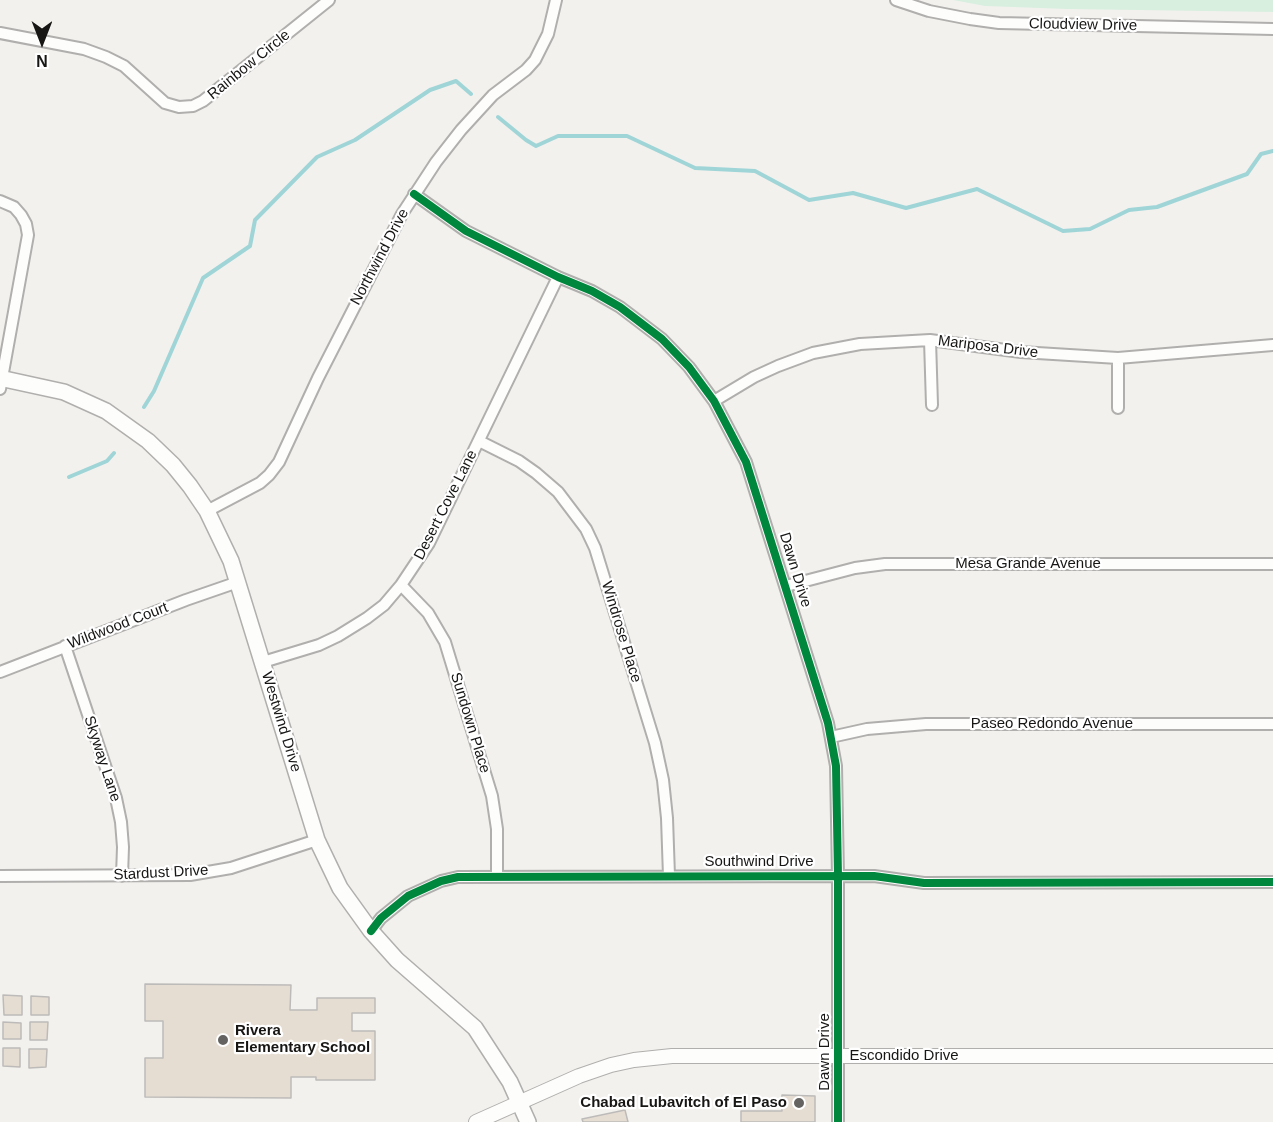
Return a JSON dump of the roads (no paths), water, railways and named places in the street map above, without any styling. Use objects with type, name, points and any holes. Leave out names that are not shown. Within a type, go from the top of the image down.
[{"type":"main road","name":"Westwind Drive","points":[[1,382],[64,392],[106,411],[148,441],[173,465],[207,511],[222,539],[238,582],[317,840],[340,888],[370,931],[397,960],[475,1028],[520,1102],[528,1122]]},
{"type":"street","name":"Rainbow Circle","points":[[0,33],[84,49],[106,57],[124,66],[165,103],[179,108],[193,106],[203,101],[329,0]]},
{"type":"street","name":"Northwind Drive","points":[[207,511],[260,483],[279,462],[377,260],[414,194],[461,130],[493,95],[526,70],[535,60],[548,34],[556,0]]},
{"type":"street","name":"Cloudview Drive","points":[[896,0],[929,11],[970,20],[999,23],[1273,29]]},
{"type":"street","name":"Dawn Drive","points":[[414,194],[466,231],[558,277],[592,291],[620,307],[649,328],[689,367],[714,401],[746,462],[831,737],[838,796],[838,1122]]},
{"type":"street","points":[[0,201],[14,207],[21,215],[28,235],[1,382]]},
{"type":"street","name":"Desert Cove Lane","points":[[263,662],[338,636],[384,605],[401,585],[429,543],[558,277]]},
{"type":"street","points":[[930,340],[932,405]]},
{"type":"street","name":"Mariposa Drive","points":[[714,401],[754,377],[813,353],[861,344],[930,340],[1021,352],[1118,358],[1273,345]]},
{"type":"street","points":[[1118,358],[1118,408]]},
{"type":"street","name":"Windrose Place","points":[[479,441],[519,461],[558,492],[586,529],[595,548],[655,743],[663,780],[669,876]]},
{"type":"street","name":"Mesa Grande Avenue","points":[[786,586],[855,568],[885,564],[1273,564]]},
{"type":"street","name":"Wildwood Court","points":[[0,672],[238,582]]},
{"type":"street","name":"Sundown Place","points":[[401,585],[428,613],[445,642],[492,796],[497,829],[497,876]]},
{"type":"street","name":"Skyway Lane","points":[[65,646],[116,798],[123,847],[122,876]]},
{"type":"street","name":"Paseo Redondo Avenue","points":[[831,737],[867,729],[926,724],[1273,724]]},
{"type":"street","name":"Stardust Drive","points":[[0,876],[190,875],[231,868],[317,840]]},
{"type":"street","name":"Southwind Drive","points":[[370,931],[394,906],[419,890],[458,877],[874,876],[924,883],[1273,882]]},
{"type":"street","name":"Escondido Drive","points":[[476,1122],[579,1076],[634,1060],[672,1056],[1273,1056]]},
{"type":"waterway","points":[[144,407],[154,391],[203,278],[250,246],[255,220],[317,157],[355,140],[430,90],[456,81],[471,94]]},
{"type":"waterway","points":[[498,117],[536,146],[558,136],[627,136],[695,168],[755,171],[809,200],[853,193],[906,208],[977,189],[1063,231],[1090,229],[1129,210],[1157,207],[1247,174],[1261,154],[1273,151]]},
{"type":"waterway","points":[[69,477],[107,461],[114,453]]},
{"type":"place","name":"Rivera Elementary School","points":[[223,1040]]},
{"type":"place","name":"Chabad Lubavitch of El Paso","points":[[799,1103]]}]
